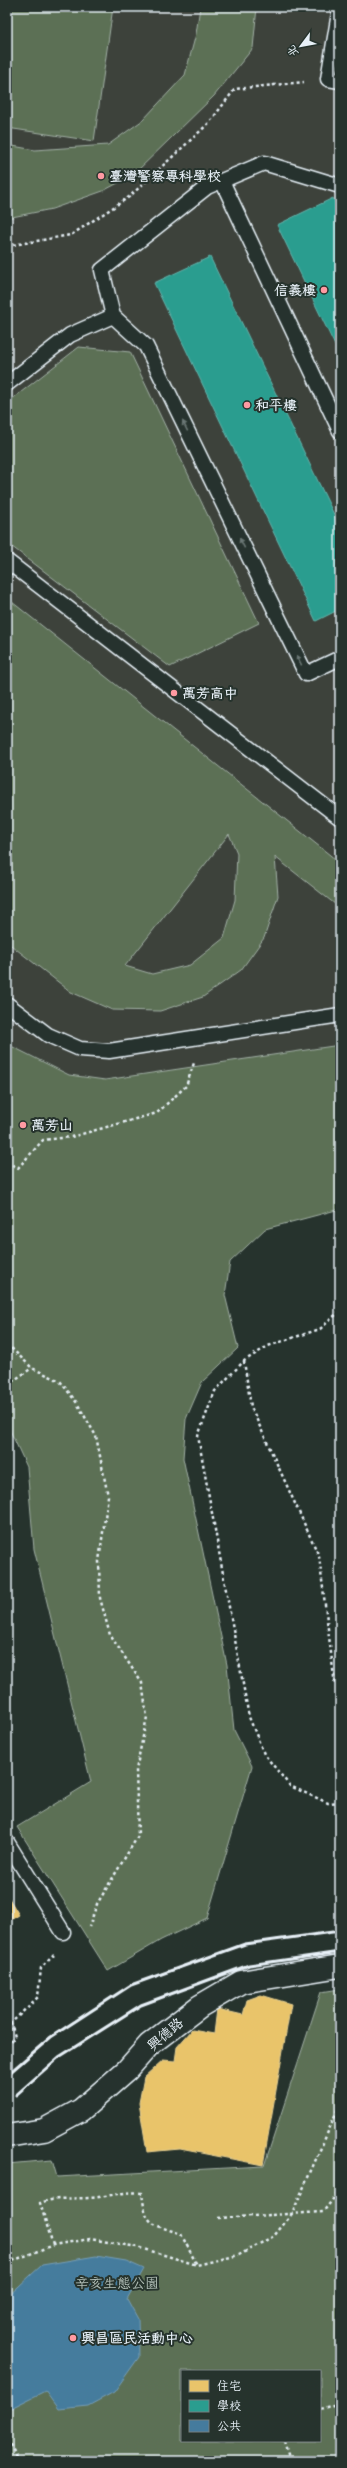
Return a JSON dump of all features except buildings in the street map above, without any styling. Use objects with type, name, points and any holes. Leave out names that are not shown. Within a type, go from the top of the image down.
[{"type":"street","name":"興德路","points":[[7,2136],[44,2130],[81,2110],[127,2070],[149,2045],[200,2006],[241,1982],[340,1966]]},
{"type":"lane","points":[[334,80],[340,7]]},
{"type":"lane","points":[[340,186],[264,163],[207,187],[102,270],[113,316],[146,346],[306,674],[340,658]]},
{"type":"lane","points":[[222,181],[340,431]]},
{"type":"lane","points":[[7,384],[70,335],[113,316]]},
{"type":"lane","points":[[7,561],[340,818]]},
{"type":"lane","points":[[7,1004],[48,1035],[80,1049],[110,1051],[340,1015]]},
{"type":"lane","points":[[7,1842],[63,1932]]},
{"type":"path","points":[[7,246],[71,235],[129,197],[209,123],[235,89],[334,80]]},
{"type":"path","points":[[7,1162],[18,1168],[43,1140],[71,1137],[157,1113],[186,1086],[204,1036]]},
{"type":"path","points":[[340,1311],[320,1329],[268,1346],[244,1361],[215,1390],[198,1436],[250,1717],[264,1754],[290,1786],[328,1803],[340,1802]]},
{"type":"path","points":[[7,1344],[32,1368],[60,1381],[77,1403],[96,1436],[108,1496],[99,1561],[100,1598],[110,1635],[142,1683],[147,1717],[136,1770],[138,1836],[97,1904],[84,1940],[78,1940],[63,1932],[62,1941],[53,1956],[41,1968],[38,1997],[11,2023],[14,2037],[7,2045]]},
{"type":"path","points":[[244,1361],[251,1407],[319,1556],[335,1685],[340,1687]]},
{"type":"path","points":[[7,1385],[32,1368]]},
{"type":"path","points":[[7,2263],[53,2245],[90,2239],[138,2247],[197,2265],[239,2255],[274,2236],[292,2214],[340,2104]]},
{"type":"path","points":[[218,2218],[323,2212],[340,2190]]},
{"type":"path","points":[[53,2245],[40,2203],[50,2199],[99,2197],[128,2191],[142,2193],[144,2214],[150,2223],[181,2234],[197,2265]]},
{"type":"path","points":[[321,2409],[340,2404]]},
{"type":"path","points":[[7,2439],[19,2461]]},
{"type":"path","points":[[284,2442],[290,2461]]},
{"type":"shaded area","name":"萬芳高中","points":[[7,7],[340,7],[340,1045],[105,1080],[69,1075],[7,1044]]},
{"type":"green space","points":[[7,7],[113,7],[94,141],[7,128]]},
{"type":"green space","points":[[200,7],[257,7],[253,48],[214,96],[133,175],[103,191],[52,209],[7,218],[7,145],[35,150],[108,145],[143,120],[185,75],[196,34]]},
{"type":"green space","points":[[79,347],[130,352],[259,623],[170,667],[7,543],[7,403]]},
{"type":"green space","points":[[7,598],[340,863],[340,908],[275,857],[278,896],[264,938],[241,970],[203,997],[160,1011],[112,1010],[71,992],[7,942],[7,659],[10,656],[7,655]],"holes":[[[229,834],[237,853],[235,900],[224,938],[190,965],[152,974],[125,966]]]},
{"type":"green space","points":[[7,1044],[69,1075],[105,1080],[340,1045],[340,1209],[265,1229],[230,1262],[225,1295],[238,1348],[202,1382],[186,1419],[183,1458],[227,1665],[234,1730],[252,1766],[207,1918],[161,1940],[108,1971],[17,1827],[91,1782],[34,1549],[27,1467],[7,1424]]},
{"type":"green space","name":"辛亥生態公園","points":[[340,1989],[340,2461],[7,2461],[7,2164],[52,2160],[57,2177],[264,2166],[321,1992]]},
{"type":"railway","points":[[7,2075],[51,2037],[131,1985],[245,1944],[340,1931]]},
{"type":"railway","points":[[16,2095],[59,2057],[141,2005],[249,1965],[340,1952]]},
{"type":"place","name":"臺灣警察專科學校","points":[[101,176]]},
{"type":"place","name":"信義樓","points":[[324,290]]},
{"type":"place","name":"和平樓","points":[[247,405]]},
{"type":"place","name":"萬芳高中","points":[[174,693]]},
{"type":"place","name":"萬芳山","points":[[23,1125]]},
{"type":"place","name":"興昌區民活動中心","points":[[73,2338]]}]
